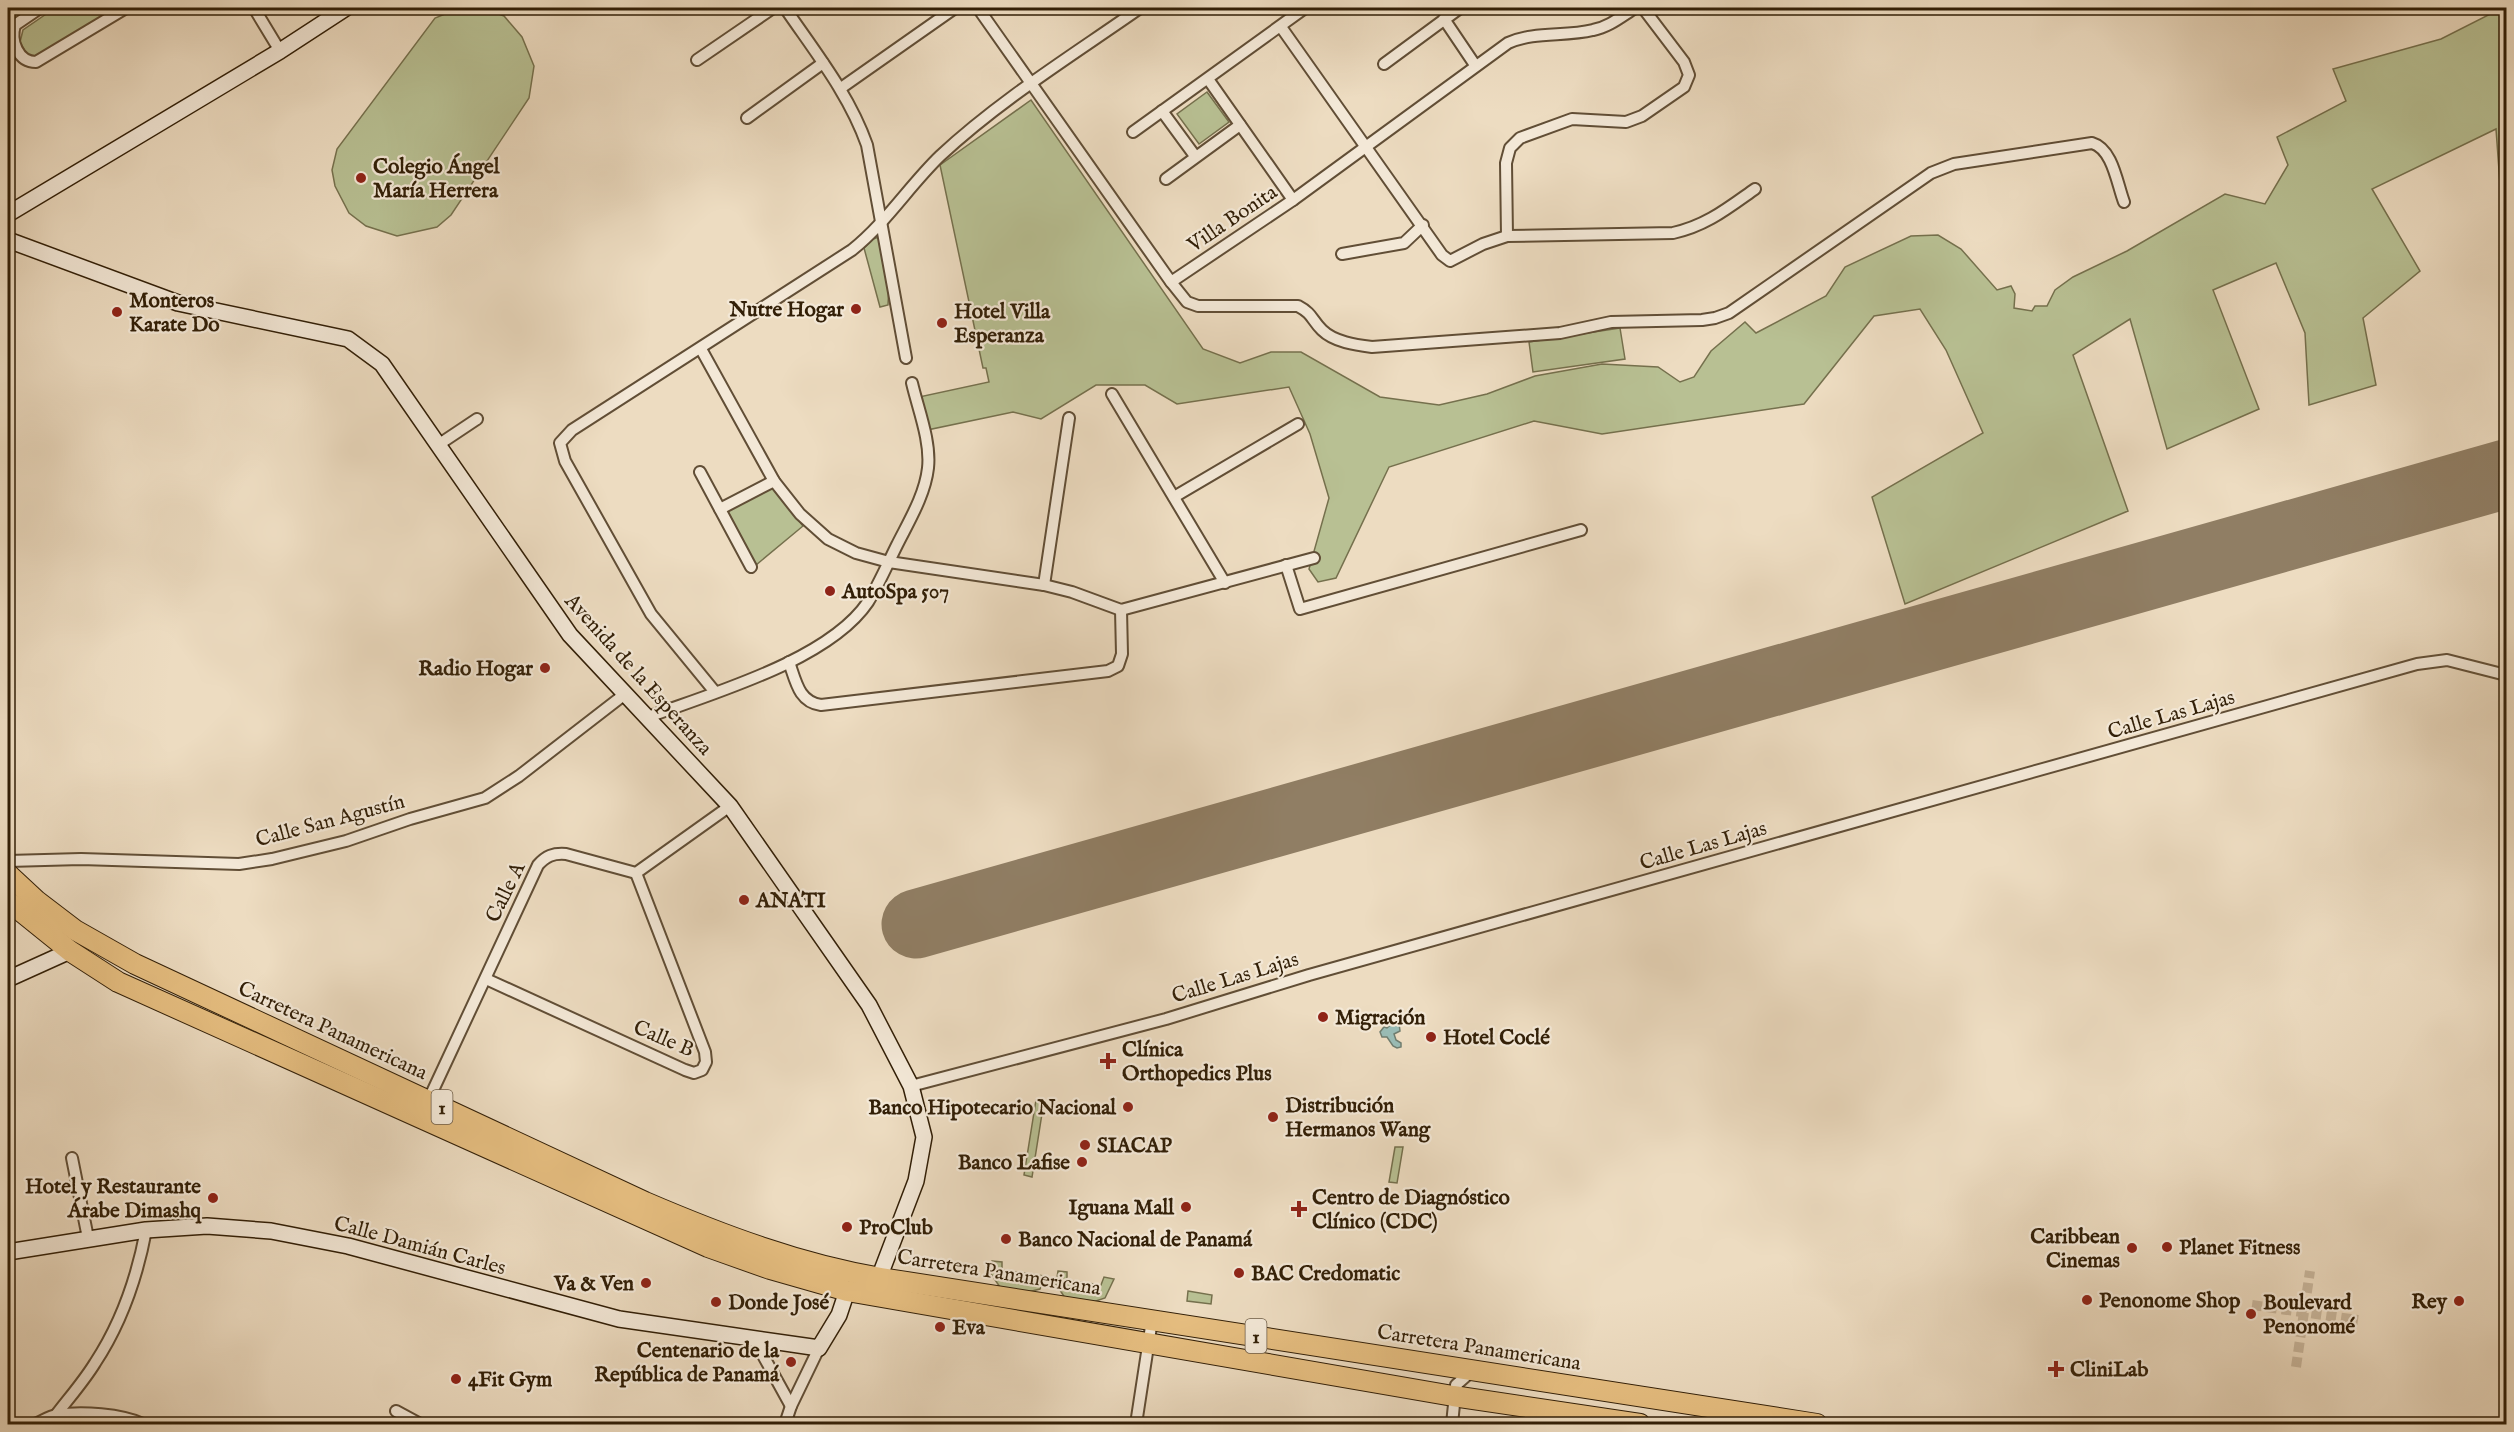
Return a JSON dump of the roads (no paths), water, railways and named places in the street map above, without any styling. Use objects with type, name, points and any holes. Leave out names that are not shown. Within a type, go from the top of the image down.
[{"type":"highway","name":"Carretera Panamericana","points":[[8,874],[37,901],[75,930],[135,964],[645,1202],[717,1232],[838,1271],[1816,1425]]},
{"type":"highway","name":"Carretera Panamericana","points":[[8,901],[70,951],[118,982],[708,1248],[770,1269],[847,1291],[1453,1396],[1640,1425]]},
{"type":"highway","points":[[70,951],[90,945],[113,958],[135,964]]},
{"type":"highway","points":[[847,1291],[852,1283],[875,1286],[904,1282]]},
{"type":"highway","name":"1","points":[[985,1314],[1002,1310],[1125,1329],[1140,1327],[1152,1320]]},
{"type":"street","points":[[40,8],[15,25],[13,29],[15,45],[22,58],[28,62],[36,62],[126,8]]},
{"type":"street","points":[[254,8],[280,51]]},
{"type":"street","points":[[8,214],[280,51],[346,8]]},
{"type":"street","points":[[697,60],[773,8]]},
{"type":"street","points":[[785,8],[841,88],[858,117],[867,145],[883,222],[906,357]]},
{"type":"street","points":[[841,88],[955,8]]},
{"type":"street","points":[[978,8],[1187,302],[1198,306],[1298,306],[1310,313],[1320,328],[1329,336],[1358,346],[1372,347],[1560,333],[1596,324],[1715,318],[1729,313],[1931,173],[1954,164],[2092,143],[2101,146],[2107,154],[2124,202]]},
{"type":"street","points":[[716,692],[651,614],[565,461],[560,443],[572,430],[852,250],[883,222],[938,158],[1031,84],[1140,8]]},
{"type":"street","points":[[1133,132],[1305,8]]},
{"type":"street","points":[[1384,64],[1460,8]]},
{"type":"street","name":"Villa Bonita","points":[[1171,282],[1293,200],[1475,65],[1508,44],[1523,37],[1593,30],[1614,22],[1635,8]]},
{"type":"street","points":[[1507,236],[1506,164],[1510,148],[1520,138],[1572,120],[1626,122],[1642,116],[1684,87],[1689,75],[1684,62],[1643,8]]},
{"type":"street","points":[[1444,19],[1475,65]]},
{"type":"street","points":[[1281,27],[1442,255],[1450,261],[1483,244],[1507,236],[1673,233],[1697,227],[1755,189]]},
{"type":"street","points":[[747,118],[823,63]]},
{"type":"street","points":[[1208,79],[1293,200]]},
{"type":"street","points":[[1162,111],[1196,156]]},
{"type":"street","points":[[1166,179],[1240,125]]},
{"type":"street","points":[[1342,254],[1404,243],[1423,225]]},
{"type":"street","name":"Avenida de la Esperanza","points":[[8,240],[178,303],[348,339],[366,350],[382,364],[570,635],[730,806],[869,1005],[912,1086],[924,1137],[916,1181],[879,1278]]},
{"type":"street","points":[[701,349],[774,481],[800,514],[828,538],[856,553],[889,562],[964,571],[1072,591],[1121,610],[1314,558]]},
{"type":"street","points":[[648,717],[789,662],[826,642],[849,624],[868,602],[922,493],[928,467],[925,440],[912,383]]},
{"type":"street","points":[[1112,393],[1225,583]]},
{"type":"street","points":[[1044,585],[1069,418]]},
{"type":"street","points":[[438,445],[477,419]]},
{"type":"street","points":[[1174,497],[1298,424]]},
{"type":"street","points":[[700,472],[751,567]]},
{"type":"street","points":[[720,509],[774,481]]},
{"type":"street","points":[[1286,565],[1300,609],[1581,531]]},
{"type":"street","points":[[789,662],[802,695],[809,704],[821,705],[1108,671],[1118,666],[1122,654],[1121,610]]},
{"type":"street","name":"Calle Las Lajas","points":[[912,1086],[1166,1019],[1309,975],[2417,664],[2447,660],[2506,675]]},
{"type":"street","name":"Calle San Agustín","points":[[8,861],[81,859],[239,864],[272,859],[346,841],[410,819],[484,798],[519,776],[625,694]]},
{"type":"street","points":[[636,873],[730,806]]},
{"type":"street","name":"Calle A","points":[[428,1101],[538,865],[546,857],[566,854],[636,873]]},
{"type":"street","name":"Calle B","points":[[486,979],[685,1070],[694,1072],[702,1070],[706,1062],[705,1052],[636,873]]},
{"type":"street","points":[[8,979],[70,951]]},
{"type":"street","points":[[72,1158],[88,1238]]},
{"type":"street","name":"Calle Damián Carles","points":[[8,1252],[146,1230],[207,1226],[271,1231],[348,1246],[619,1318],[819,1348]]},
{"type":"street","points":[[56,1415],[95,1363],[123,1313],[139,1269],[146,1230]]},
{"type":"street","points":[[798,1425],[786,1422],[790,1406],[819,1348],[839,1315],[847,1291]]},
{"type":"street","points":[[839,1315],[867,1294]]},
{"type":"street","points":[[1136,1425],[1152,1320]]},
{"type":"street","points":[[754,1339],[790,1406]]},
{"type":"street","points":[[1435,1364],[1448,1378],[1453,1396]]},
{"type":"street","points":[[1452,1425],[1453,1396],[1458,1381],[1473,1370]]},
{"type":"street","points":[[396,1411],[420,1425]]},
{"type":"street","points":[[35,1425],[56,1415],[129,1418],[143,1425]]},
{"type":"water","points":[[1395,1021],[1399,1023],[1400,1031],[1394,1034],[1396,1040],[1401,1043],[1401,1047],[1397,1048],[1387,1037],[1382,1037],[1380,1032]]},
{"type":"tunnel","points":[[2296,1367],[2310,1271]]},
{"type":"tunnel","points":[[2252,1305],[2358,1320]]},
{"type":"place","name":"Colegio Ángel María Herrera","points":[[361,178]]},
{"type":"place","name":"Nutre Hogar","points":[[856,309]]},
{"type":"place","name":"Monteros Karate Do","points":[[117,312]]},
{"type":"place","name":"Hotel Villa Esperanza","points":[[942,323]]},
{"type":"place","name":"AutoSpa 507","points":[[830,591]]},
{"type":"place","name":"Radio Hogar","points":[[545,668]]},
{"type":"place","name":"ANATI","points":[[744,900]]},
{"type":"place","name":"Migración","points":[[1323,1017]]},
{"type":"place","name":"Hotel Coclé","points":[[1431,1037]]},
{"type":"place","name":"Clínica Orthopedics Plus","points":[[1108,1061]]},
{"type":"place","name":"Banco Hipotecario Nacional","points":[[1128,1107]]},
{"type":"place","name":"Distribución Hermanos Wang","points":[[1273,1117]]},
{"type":"place","name":"SIACAP","points":[[1085,1145]]},
{"type":"place","name":"Banco Lafise","points":[[1082,1162]]},
{"type":"place","name":"Hotel y Restaurante Árabe Dimashq","points":[[213,1198]]},
{"type":"place","name":"Iguana Mall","points":[[1186,1207]]},
{"type":"place","name":"Centro de Diagnóstico Clínico (CDC)","points":[[1299,1209]]},
{"type":"place","name":"ProClub","points":[[847,1227]]},
{"type":"place","name":"Banco Nacional de Panamá","points":[[1006,1239]]},
{"type":"place","name":"Planet Fitness","points":[[2167,1247]]},
{"type":"place","name":"Caribbean Cinemas","points":[[2132,1248]]},
{"type":"place","name":"BAC Credomatic","points":[[1239,1273]]},
{"type":"place","name":"Va & Ven","points":[[646,1283]]},
{"type":"place","name":"Penonome Shop","points":[[2087,1300]]},
{"type":"place","name":"Rey","points":[[2459,1301]]},
{"type":"place","name":"Donde José","points":[[716,1302]]},
{"type":"place","name":"Boulevard Penonomé","points":[[2251,1314]]},
{"type":"place","name":"Eva","points":[[940,1327]]},
{"type":"place","name":"Centenario de la República de Panamá","points":[[791,1362]]},
{"type":"place","name":"CliniLab","points":[[2056,1369]]},
{"type":"place","name":"4Fit Gym","points":[[456,1379]]}]
